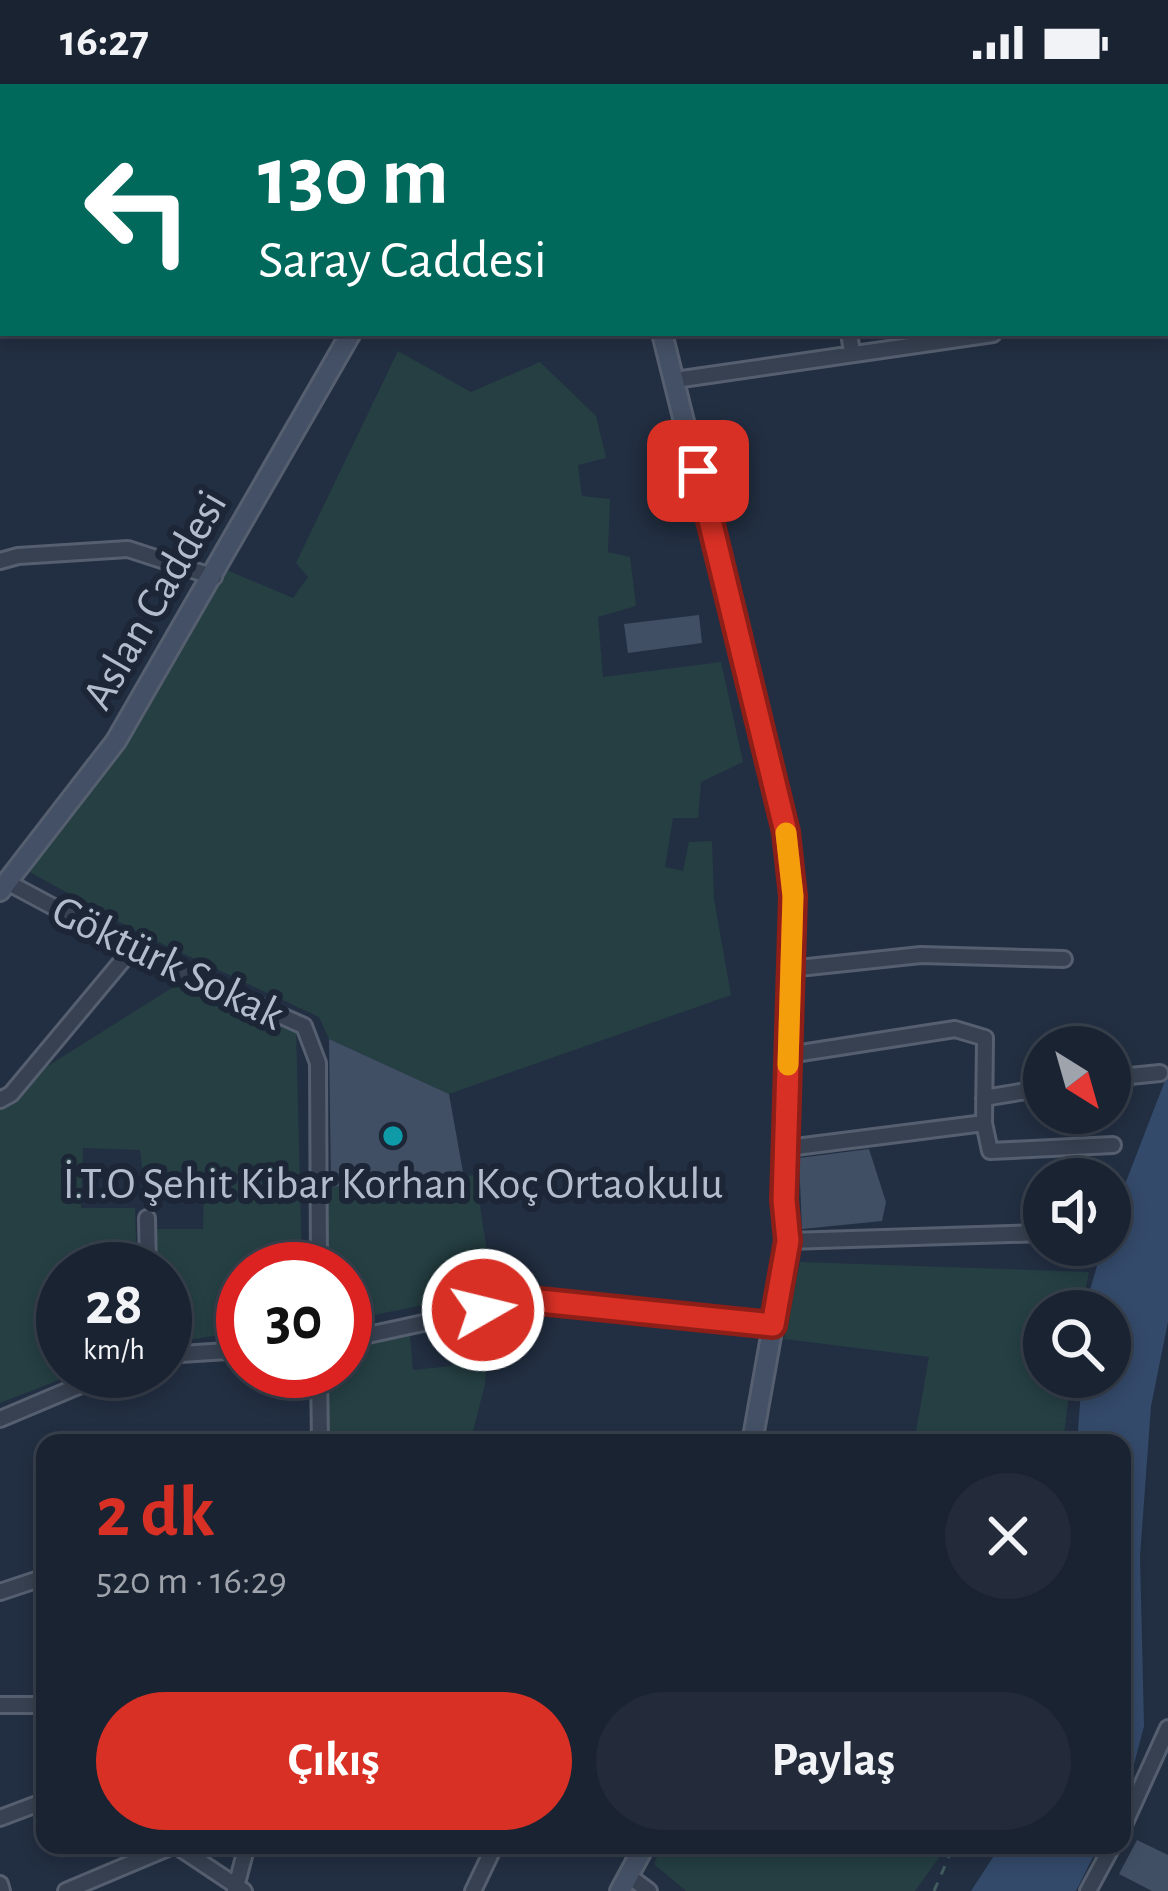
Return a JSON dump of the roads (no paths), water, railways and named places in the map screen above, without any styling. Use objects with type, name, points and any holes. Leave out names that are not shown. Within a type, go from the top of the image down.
[{"type":"main road","name":"Aslan Caddesi","points":[[4,886],[116,741],[349,336]]},
{"type":"main road","points":[[663,336],[786,832],[793,896],[784,1200],[788,1241],[754,1434]]},
{"type":"main road","points":[[625,1883],[635,1854]]},
{"type":"street","points":[[849,336],[852,352]]},
{"type":"street","points":[[675,380],[977,336]]},
{"type":"street","points":[[0,561],[128,550],[214,577]]},
{"type":"street","name":"Göktürk Sokak","points":[[4,886],[304,1026],[318,1063],[319,1242]]},
{"type":"street","points":[[0,1100],[11,1094],[132,949]]},
{"type":"street","points":[[789,969],[921,955],[1064,959]]},
{"type":"street","points":[[788,1055],[955,1029],[985,1038],[984,1123],[990,1151],[1113,1145]]},
{"type":"street","points":[[1131,1076],[1160,1073]]},
{"type":"street","points":[[984,1098],[1023,1092]]},
{"type":"street","points":[[788,1148],[984,1123]]},
{"type":"street","points":[[148,1217],[148,1242]]},
{"type":"street","points":[[788,1241],[1023,1234]]},
{"type":"street","points":[[372,1334],[530,1300],[773,1325]]},
{"type":"street","points":[[0,1419],[50,1398]]},
{"type":"street","points":[[319,1398],[320,1434]]},
{"type":"street","points":[[0,1592],[36,1580]]},
{"type":"street","points":[[0,1705],[36,1705]]},
{"type":"street","points":[[1131,1813],[1168,1729]]},
{"type":"street","points":[[0,1818],[36,1804]]},
{"type":"street","points":[[66,1891],[154,1854]]},
{"type":"street","points":[[188,1854],[238,1889],[245,1854]]},
{"type":"street","points":[[472,1891],[490,1854]]},
{"type":"street","points":[[1088,1891],[1108,1854]]},
{"type":"street","points":[[625,1883],[649,1891]]},
{"type":"water","points":[[1168,1073],[1168,1322],[1151,1406],[1140,1556],[1144,1726],[1131,1774],[1131,1434],[1078,1434],[1080,1398],[1131,1398],[1131,1290],[1090,1290],[1097,1266],[1131,1266],[1131,1169]]},
{"type":"water","points":[[995,1854],[1094,1854],[1076,1891],[971,1891]]},
{"type":"place","name":"İ.T.O Şehit Kibar Korhan Koç Ortaokulu","points":[[393,1136]]}]
